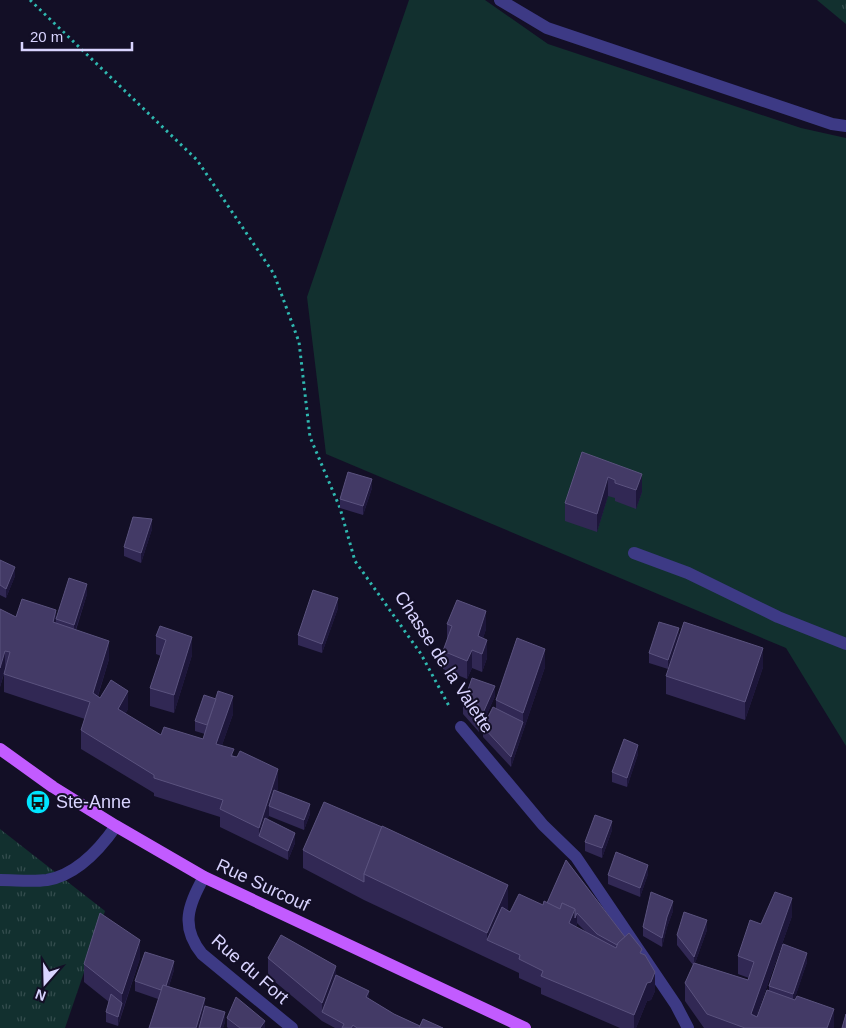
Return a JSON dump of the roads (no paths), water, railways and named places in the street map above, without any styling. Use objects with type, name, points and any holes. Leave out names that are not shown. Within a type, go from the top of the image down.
[{"type":"main road","name":"Rue Surcouf","points":[[0,749],[53,787],[204,877],[525,1028]]},
{"type":"street","points":[[500,0],[547,28],[832,124],[846,126]]},
{"type":"street","points":[[634,553],[688,573],[778,617],[846,644]]},
{"type":"street","name":"Chasse de la Valette","points":[[461,727],[543,825],[576,857],[676,1005],[688,1028]]},
{"type":"street","points":[[0,880],[28,881],[49,879],[69,872],[105,843],[116,826]]},
{"type":"street","name":"Rue du Fort","points":[[204,877],[192,902],[188,923],[190,935],[195,945],[202,954],[292,1028]]},
{"type":"place","name":"Ste-Anne","points":[[38,802]]}]
